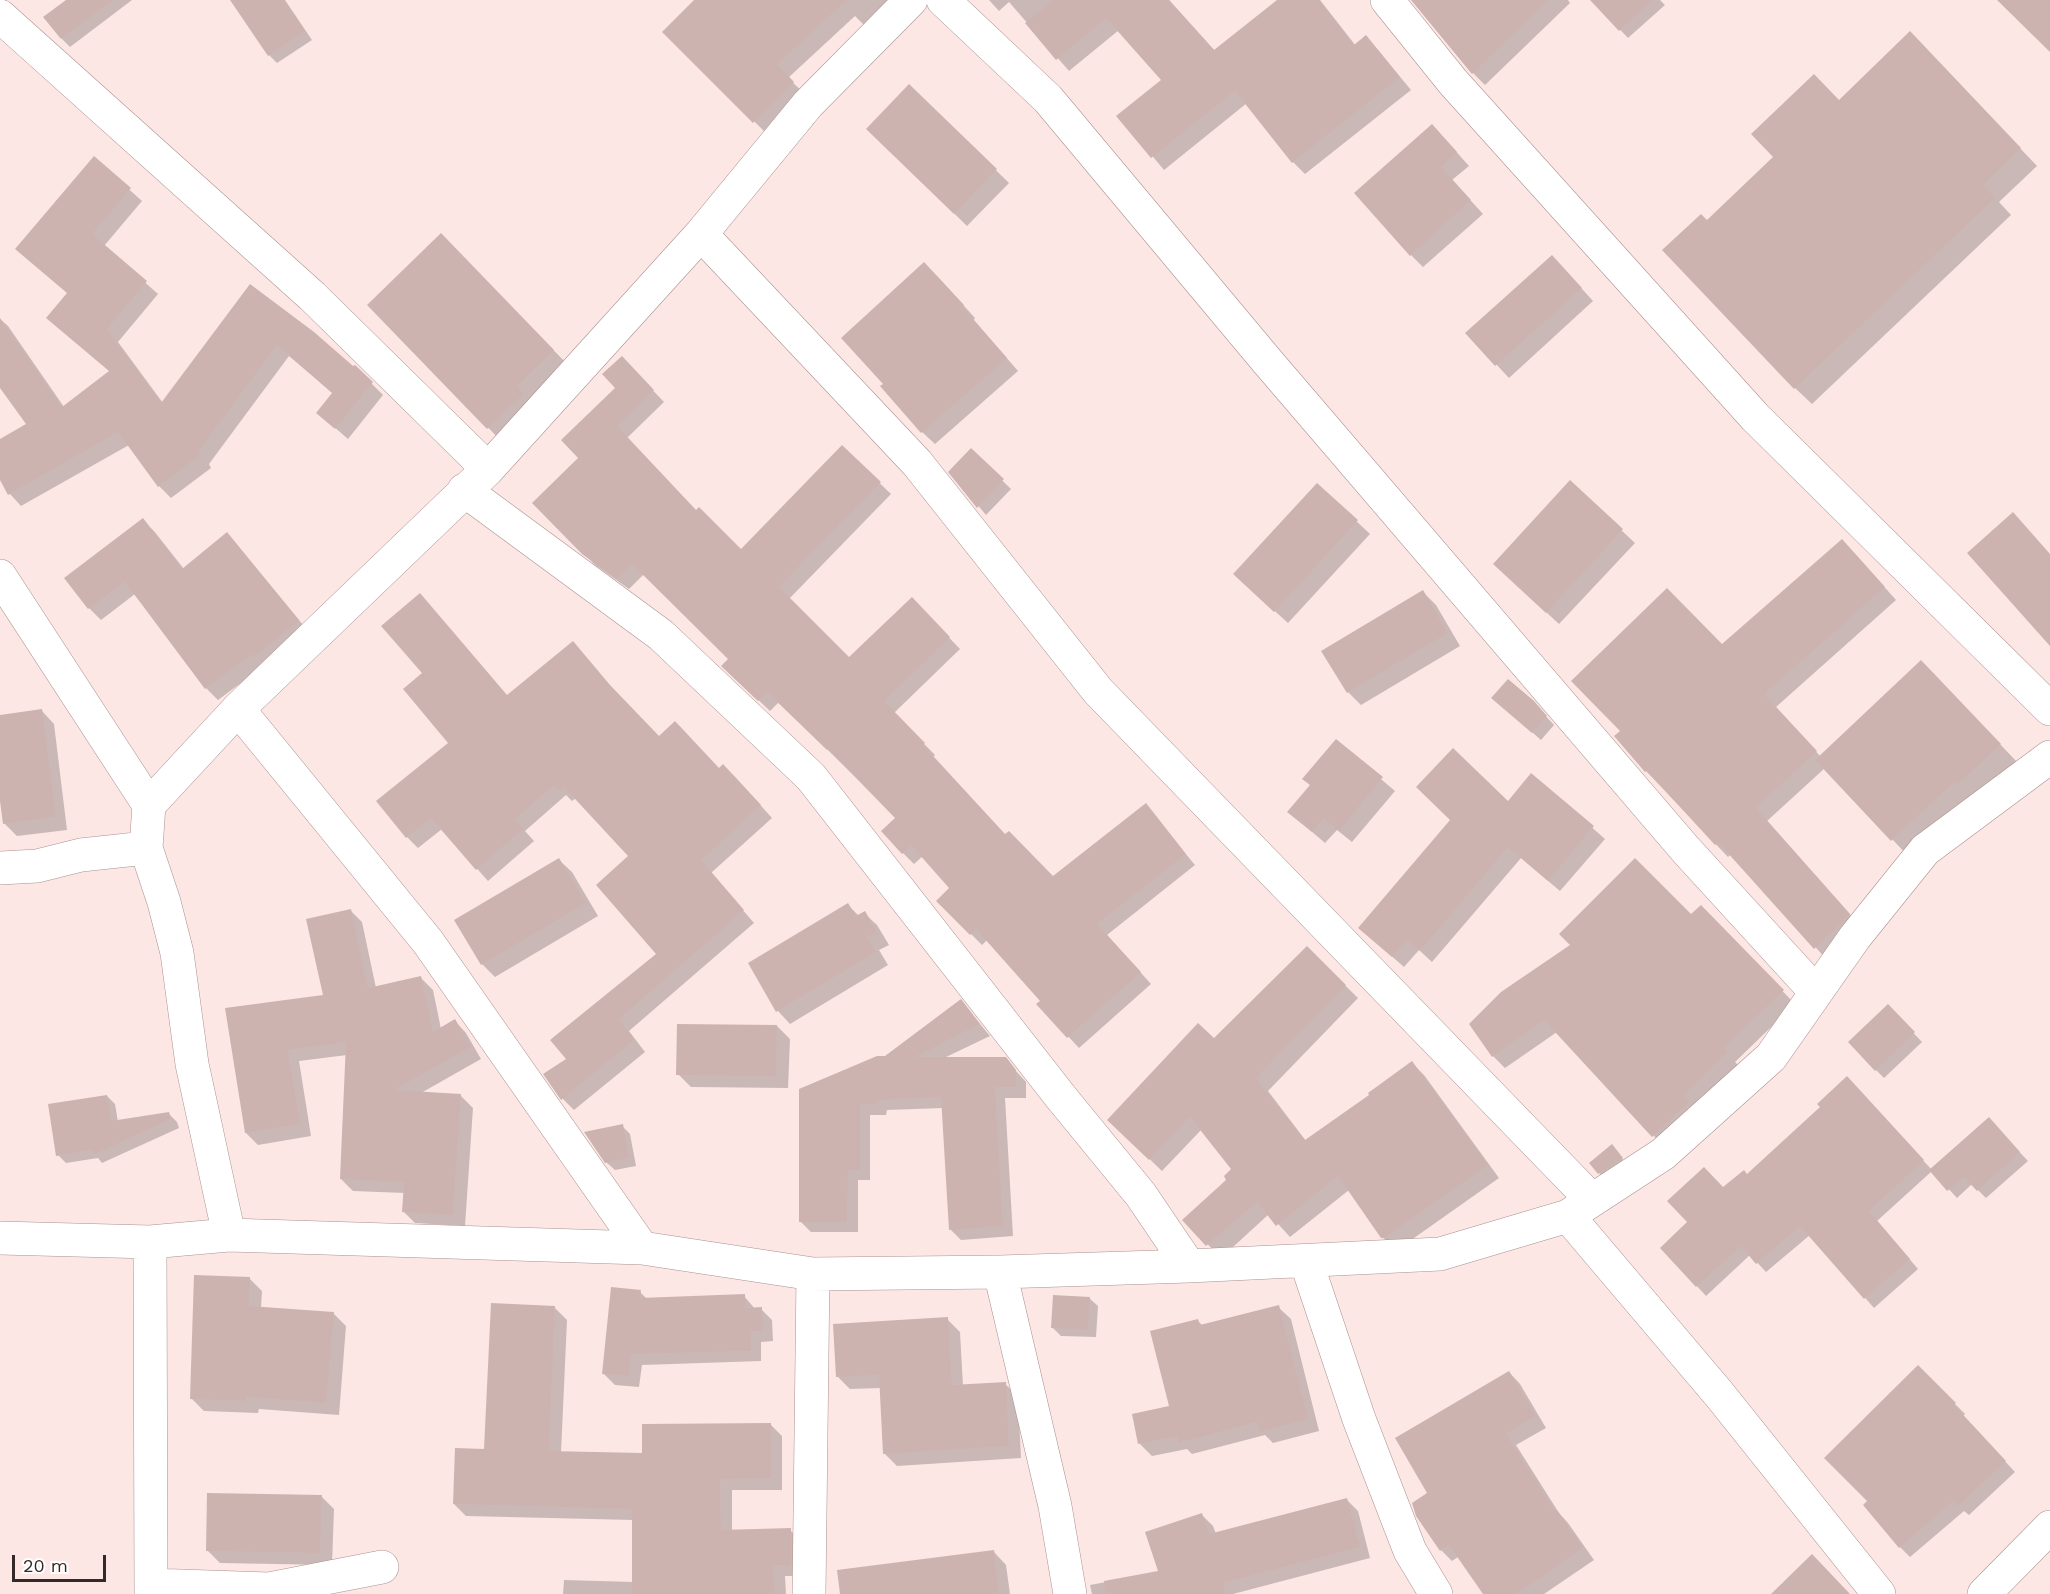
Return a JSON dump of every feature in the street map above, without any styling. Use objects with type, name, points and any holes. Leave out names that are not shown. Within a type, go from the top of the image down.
[{"type":"street","points":[[149,805],[238,709],[476,480],[701,234],[808,104],[911,0]]},
{"type":"street","points":[[943,0],[1048,99],[1267,361],[1678,841],[1816,992]]},
{"type":"street","points":[[1387,0],[1453,82],[1755,417],[2050,709]]},
{"type":"street","points":[[0,16],[312,296],[476,480],[661,635],[811,777],[1060,1096],[1141,1195],[1190,1266]]},
{"type":"street","points":[[701,234],[917,463],[1098,691],[1580,1208],[1719,1394],[1879,1594]]},
{"type":"street","points":[[0,576],[149,805],[146,849],[164,902],[177,953],[192,1064],[229,1235]]},
{"type":"street","points":[[238,709],[428,942],[642,1248]]},
{"type":"street","points":[[0,1238],[150,1242],[229,1235],[642,1248],[813,1274],[1000,1272],[1190,1266],[1440,1254],[1580,1208],[1663,1154],[1771,1057],[1855,937],[1925,850],[2050,757]]},
{"type":"street","points":[[0,868],[37,866],[81,855],[146,849]]},
{"type":"street","points":[[150,1242],[151,1589],[269,1589],[382,1567]]},
{"type":"street","points":[[1306,1261],[1359,1419],[1410,1551],[1436,1594]]},
{"type":"street","points":[[1000,1272],[1055,1506],[1070,1594]]},
{"type":"street","points":[[809,1594],[813,1274]]},
{"type":"street","points":[[1984,1594],[2050,1527]]},
{"type":"building","points":[[66,0],[113,0],[61,39],[43,17]]},
{"type":"building","points":[[230,0],[284,0],[305,31],[268,56]]},
{"type":"building","points":[[694,0],[847,0],[777,64],[794,82],[753,123],[662,32]]},
{"type":"building","points":[[1053,0],[1169,0],[1214,50],[1277,0],[1319,0],[1354,45],[1366,35],[1400,77],[1292,163],[1235,91],[1151,158],[1116,116],[1161,80],[1106,18],[1056,60],[1025,23]]},
{"type":"building","points":[[1411,0],[1548,0],[1472,74]]},
{"type":"building","points":[[1590,0],[1652,0],[1619,31]]},
{"type":"building","points":[[1997,0],[2050,0],[2050,52]]},
{"type":"building","points":[[1910,31],[2021,148],[1983,185],[1995,198],[1794,389],[1662,250],[1701,214],[1707,220],[1773,157],[1751,134],[1814,74],[1839,100]]},
{"type":"building","points":[[909,84],[997,169],[954,214],[866,129]]},
{"type":"building","points":[[1432,124],[1457,152],[1441,167],[1471,200],[1410,256],[1354,193]]},
{"type":"building","points":[[94,156],[131,188],[92,234],[147,281],[107,329],[161,403],[250,284],[314,332],[373,382],[335,429],[316,413],[332,393],[277,345],[198,452],[200,455],[158,487],[118,432],[8,495],[0,480],[0,439],[26,424],[0,388],[0,318],[62,407],[109,371],[46,318],[67,293],[15,249]]},
{"type":"building","points":[[441,233],[554,350],[517,386],[524,394],[487,429],[367,305]]},
{"type":"building","points":[[1552,255],[1582,288],[1495,366],[1465,333]]},
{"type":"building","points":[[924,262],[964,305],[962,307],[1007,358],[921,433],[880,386],[883,384],[841,338]]},
{"type":"building","points":[[622,356],[654,390],[617,426],[696,510],[699,507],[741,549],[842,445],[881,482],[779,587],[849,657],[912,597],[950,637],[884,701],[925,743],[923,745],[1005,834],[1009,831],[1053,876],[1146,803],[1186,854],[1097,924],[1141,972],[1067,1038],[1036,1004],[1040,1001],[976,929],[970,935],[936,901],[949,888],[911,845],[902,854],[881,831],[895,818],[828,749],[767,692],[758,701],[721,666],[728,659],[632,564],[617,579],[582,554],[532,503],[578,458],[561,440],[615,388],[602,374]]},
{"type":"building","points":[[971,448],[1004,479],[977,508],[948,472]]},
{"type":"building","points":[[1570,480],[1623,529],[1546,613],[1493,564]]},
{"type":"building","points":[[1317,483],[1358,520],[1274,612],[1233,574]]},
{"type":"building","points":[[2013,512],[2050,554],[2050,646],[1967,553]]},
{"type":"building","points":[[143,518],[182,569],[227,532],[299,620],[254,657],[252,654],[205,689],[125,582],[88,609],[64,578]]},
{"type":"building","points":[[1842,539],[1885,587],[1764,694],[1817,751],[1756,808],[1850,914],[1814,949],[1718,842],[1715,845],[1647,771],[1645,772],[1614,736],[1620,731],[1571,681],[1667,588],[1722,644]]},
{"type":"building","points":[[1423,590],[1448,633],[1347,693],[1321,651]]},
{"type":"building","points":[[420,593],[507,695],[573,641],[610,685],[659,736],[675,721],[719,768],[723,764],[761,805],[701,860],[744,910],[619,1019],[634,1040],[561,1100],[543,1074],[566,1059],[550,1040],[656,954],[596,885],[628,856],[564,787],[560,791],[554,785],[515,819],[523,829],[476,870],[431,818],[406,838],[376,801],[448,743],[403,689],[422,673],[381,626]]},
{"type":"building","points":[[1921,660],[2001,744],[1957,785],[1954,782],[1891,841],[1815,760]]},
{"type":"building","points":[[1508,679],[1534,701],[1547,716],[1532,733],[1491,698]]},
{"type":"building","points":[[42,709],[56,817],[3,824],[0,801],[0,715]]},
{"type":"building","points":[[1336,739],[1383,777],[1339,831],[1323,818],[1312,832],[1287,812],[1310,785],[1302,779]]},
{"type":"building","points":[[1453,748],[1508,801],[1531,773],[1594,826],[1548,881],[1508,847],[1420,951],[1406,940],[1392,957],[1358,928],[1450,820],[1416,787]]},
{"type":"building","points":[[559,858],[586,903],[481,965],[454,920]]},
{"type":"building","points":[[1635,858],[1691,914],[1701,905],[1784,990],[1724,1048],[1727,1052],[1683,1096],[1689,1102],[1652,1137],[1544,1020],[1492,1057],[1469,1024],[1501,992],[1570,945],[1559,934]]},
{"type":"building","points":[[848,903],[856,916],[865,911],[877,932],[867,937],[876,952],[776,1012],[748,963]]},
{"type":"building","points":[[351,909],[368,988],[421,976],[433,1032],[455,1019],[471,1047],[394,1090],[461,1094],[453,1215],[402,1212],[404,1182],[340,1179],[346,1042],[288,1050],[300,1124],[245,1133],[225,1008],[323,995],[306,919]]},
{"type":"building","points":[[1307,946],[1346,985],[1256,1078],[1305,1140],[1369,1095],[1368,1093],[1412,1061],[1488,1165],[1384,1238],[1381,1238],[1338,1176],[1276,1226],[1257,1202],[1206,1246],[1182,1220],[1226,1180],[1224,1176],[1231,1169],[1190,1117],[1149,1160],[1107,1120],[1198,1023],[1214,1038]]},
{"type":"building","points":[[961,999],[980,1024],[915,1057],[1006,1057],[1016,1070],[1016,1087],[995,1087],[1003,1226],[949,1230],[941,1097],[876,1100],[876,1105],[860,1104],[860,1170],[848,1170],[847,1222],[799,1222],[799,1089],[877,1056],[885,1056]]},
{"type":"building","points":[[1888,1004],[1915,1032],[1875,1071],[1848,1042]]},
{"type":"building","points":[[677,1024],[777,1025],[776,1076],[676,1075]]},
{"type":"building","points":[[1847,1076],[1924,1160],[1869,1211],[1910,1259],[1864,1299],[1800,1226],[1756,1264],[1741,1246],[1696,1287],[1660,1248],[1687,1222],[1667,1201],[1704,1167],[1723,1187],[1744,1170],[1747,1174],[1820,1107],[1817,1104]]},
{"type":"building","points":[[107,1095],[111,1121],[169,1112],[171,1119],[93,1155],[92,1150],[56,1156],[48,1104]]},
{"type":"building","points":[[1989,1117],[2020,1152],[1977,1191],[1964,1177],[1947,1191],[1929,1170]]},
{"type":"building","points":[[623,1124],[629,1158],[605,1163],[584,1132]]},
{"type":"building","points":[[1612,1144],[1623,1158],[1598,1174],[1589,1163]]},
{"type":"building","points":[[194,1275],[250,1277],[249,1306],[334,1312],[326,1403],[246,1397],[246,1401],[190,1399]]},
{"type":"building","points":[[611,1287],[641,1290],[640,1298],[745,1294],[745,1308],[762,1307],[762,1331],[751,1331],[751,1351],[631,1354],[629,1376],[602,1374]]},
{"type":"building","points":[[1053,1295],[1090,1297],[1088,1330],[1051,1328]]},
{"type":"building","points":[[491,1303],[555,1306],[549,1451],[642,1453],[642,1424],[771,1423],[771,1478],[720,1479],[721,1530],[791,1528],[791,1565],[773,1565],[775,1594],[632,1594],[632,1509],[453,1504],[455,1448],[484,1449]]},
{"type":"building","points":[[1279,1305],[1308,1419],[1259,1432],[1257,1422],[1178,1443],[1177,1436],[1138,1444],[1132,1414],[1169,1406],[1150,1331],[1198,1319],[1200,1325]]},
{"type":"building","points":[[948,1317],[952,1385],[1006,1382],[1009,1446],[883,1454],[879,1375],[836,1377],[833,1324]]},
{"type":"building","points":[[1918,1365],[1956,1403],[1954,1405],[2006,1461],[1958,1506],[1953,1501],[1899,1548],[1863,1505],[1867,1501],[1824,1458]]},
{"type":"building","points":[[1509,1371],[1536,1416],[1506,1434],[1555,1511],[1557,1510],[1583,1548],[1517,1594],[1483,1594],[1449,1545],[1440,1551],[1416,1516],[1412,1503],[1427,1493],[1395,1438]]},
{"type":"building","points":[[207,1493],[322,1495],[320,1553],[206,1551]]},
{"type":"building","points":[[1347,1498],[1360,1547],[1223,1583],[1226,1594],[1105,1594],[1104,1581],[1158,1571],[1145,1532],[1202,1513],[1209,1534]]},
{"type":"building","points":[[994,1550],[999,1594],[840,1594],[837,1570]]},
{"type":"building","points":[[1812,1554],[1850,1594],[1771,1594]]}]
